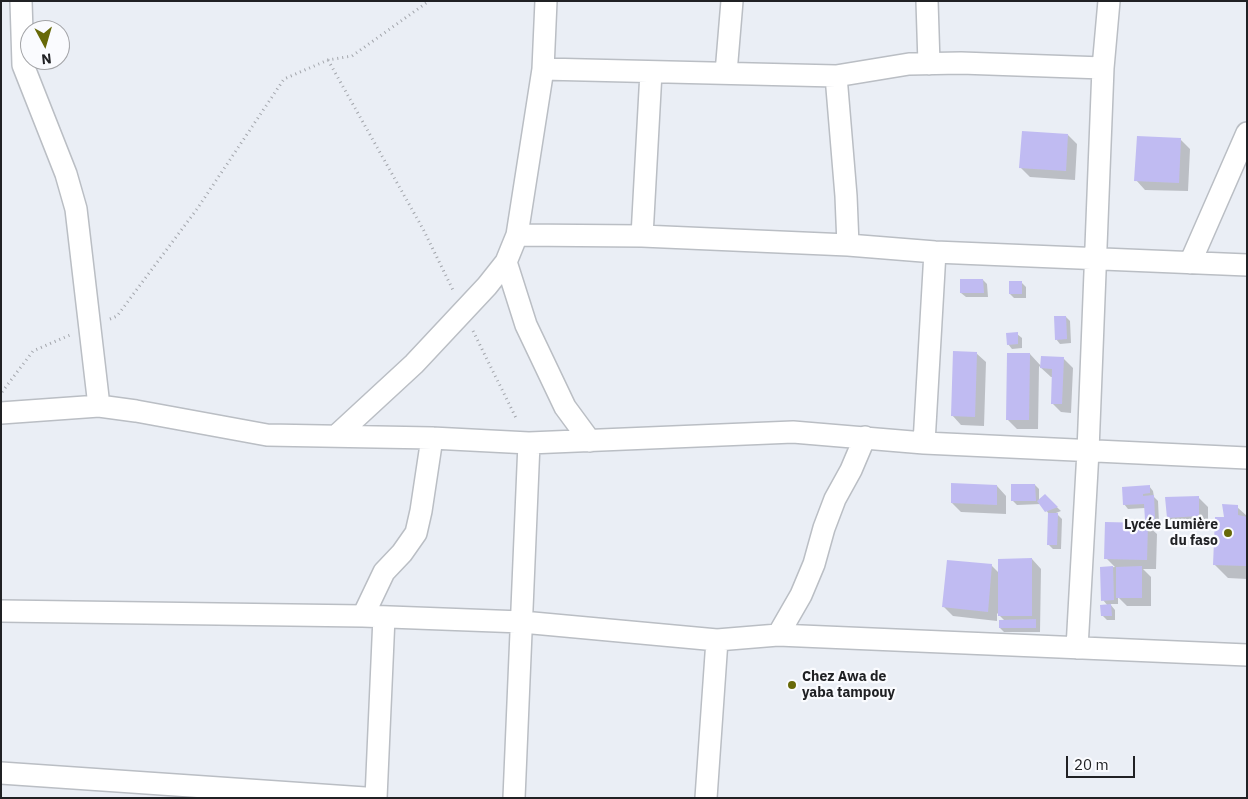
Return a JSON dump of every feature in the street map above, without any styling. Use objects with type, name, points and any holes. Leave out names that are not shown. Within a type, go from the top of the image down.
[{"type":"street","points":[[21,1],[23,65],[66,174],[76,209],[98,406]]},
{"type":"street","points":[[336,436],[414,364],[464,312],[506,262],[517,235],[543,69],[546,1]]},
{"type":"street","points":[[726,74],[732,1]]},
{"type":"street","points":[[927,1],[929,64]]},
{"type":"street","points":[[1077,648],[1088,451],[1094,259],[1103,68],[1109,1]]},
{"type":"street","points":[[543,69],[836,76],[909,64],[961,63],[1103,68]]},
{"type":"street","points":[[642,236],[650,72]]},
{"type":"street","points":[[836,76],[846,196],[848,246]]},
{"type":"street","points":[[1190,263],[1247,133]]},
{"type":"street","points":[[517,235],[642,236],[935,252],[1247,265]]},
{"type":"street","points":[[924,443],[935,252]]},
{"type":"street","points":[[506,262],[526,325],[565,407],[590,441]]},
{"type":"street","points":[[1,413],[98,406],[267,434],[432,438],[529,443],[794,432],[924,443],[1247,458]]},
{"type":"street","points":[[778,635],[801,595],[814,564],[824,528],[835,499],[851,470],[865,437]]},
{"type":"street","points":[[376,798],[373,617],[384,572],[402,554],[416,533],[432,438]]},
{"type":"street","points":[[514,798],[529,443]]},
{"type":"street","points":[[1,611],[373,617],[522,622],[717,640],[778,635],[1247,655]]},
{"type":"street","points":[[706,798],[717,640]]},
{"type":"street","points":[[1,773],[365,798]]},
{"type":"path","points":[[1,392],[33,351],[117,316],[197,209],[284,79],[328,60],[352,56],[429,1]]},
{"type":"path","points":[[328,60],[422,229],[529,443]]},
{"type":"building","points":[[1022,131],[1068,134],[1066,171],[1019,168]]},
{"type":"building","points":[[1137,136],[1181,138],[1179,183],[1134,181]]},
{"type":"building","points":[[960,279],[983,279],[984,293],[960,293]]},
{"type":"building","points":[[1009,281],[1022,281],[1022,294],[1009,294]]},
{"type":"building","points":[[1054,316],[1066,316],[1067,339],[1055,340]]},
{"type":"building","points":[[1018,332],[1018,344],[1007,345],[1006,333]]},
{"type":"building","points":[[953,351],[977,352],[975,417],[951,416]]},
{"type":"building","points":[[1007,353],[1030,353],[1029,420],[1006,420]]},
{"type":"building","points":[[1041,356],[1064,357],[1062,404],[1051,404],[1052,369],[1040,368]]},
{"type":"building","points":[[951,483],[997,485],[997,505],[951,503]]},
{"type":"building","points":[[1011,484],[1035,484],[1036,501],[1011,501]]},
{"type":"building","points":[[1150,485],[1150,493],[1143,494],[1143,496],[1154,495],[1155,519],[1145,520],[1144,504],[1123,505],[1122,487]]},
{"type":"building","points":[[1045,494],[1058,507],[1045,512],[1037,501]]},
{"type":"building","points":[[1199,496],[1199,516],[1167,518],[1165,497]]},
{"type":"building","name":"Lycée Lumière du faso","points":[[1222,504],[1238,505],[1238,515],[1247,517],[1247,566],[1213,565],[1215,517],[1224,517]]},
{"type":"building","points":[[1048,513],[1058,513],[1057,545],[1047,545]]},
{"type":"building","points":[[1105,522],[1148,523],[1147,560],[1104,559]]},
{"type":"building","points":[[1032,558],[1032,616],[998,616],[998,559]]},
{"type":"building","points":[[947,560],[992,564],[988,612],[942,607]]},
{"type":"building","points":[[1113,566],[1114,600],[1101,601],[1100,567]]},
{"type":"building","points":[[1142,566],[1142,598],[1116,598],[1116,567]]},
{"type":"building","points":[[1111,604],[1112,616],[1101,616],[1100,605]]},
{"type":"building","points":[[1036,619],[1036,628],[999,628],[999,620]]},
{"type":"place","name":"Lycée Lumière du faso","points":[[1228,533]]},
{"type":"place","name":"Chez Awa de yaba tampouy","points":[[792,685]]}]
